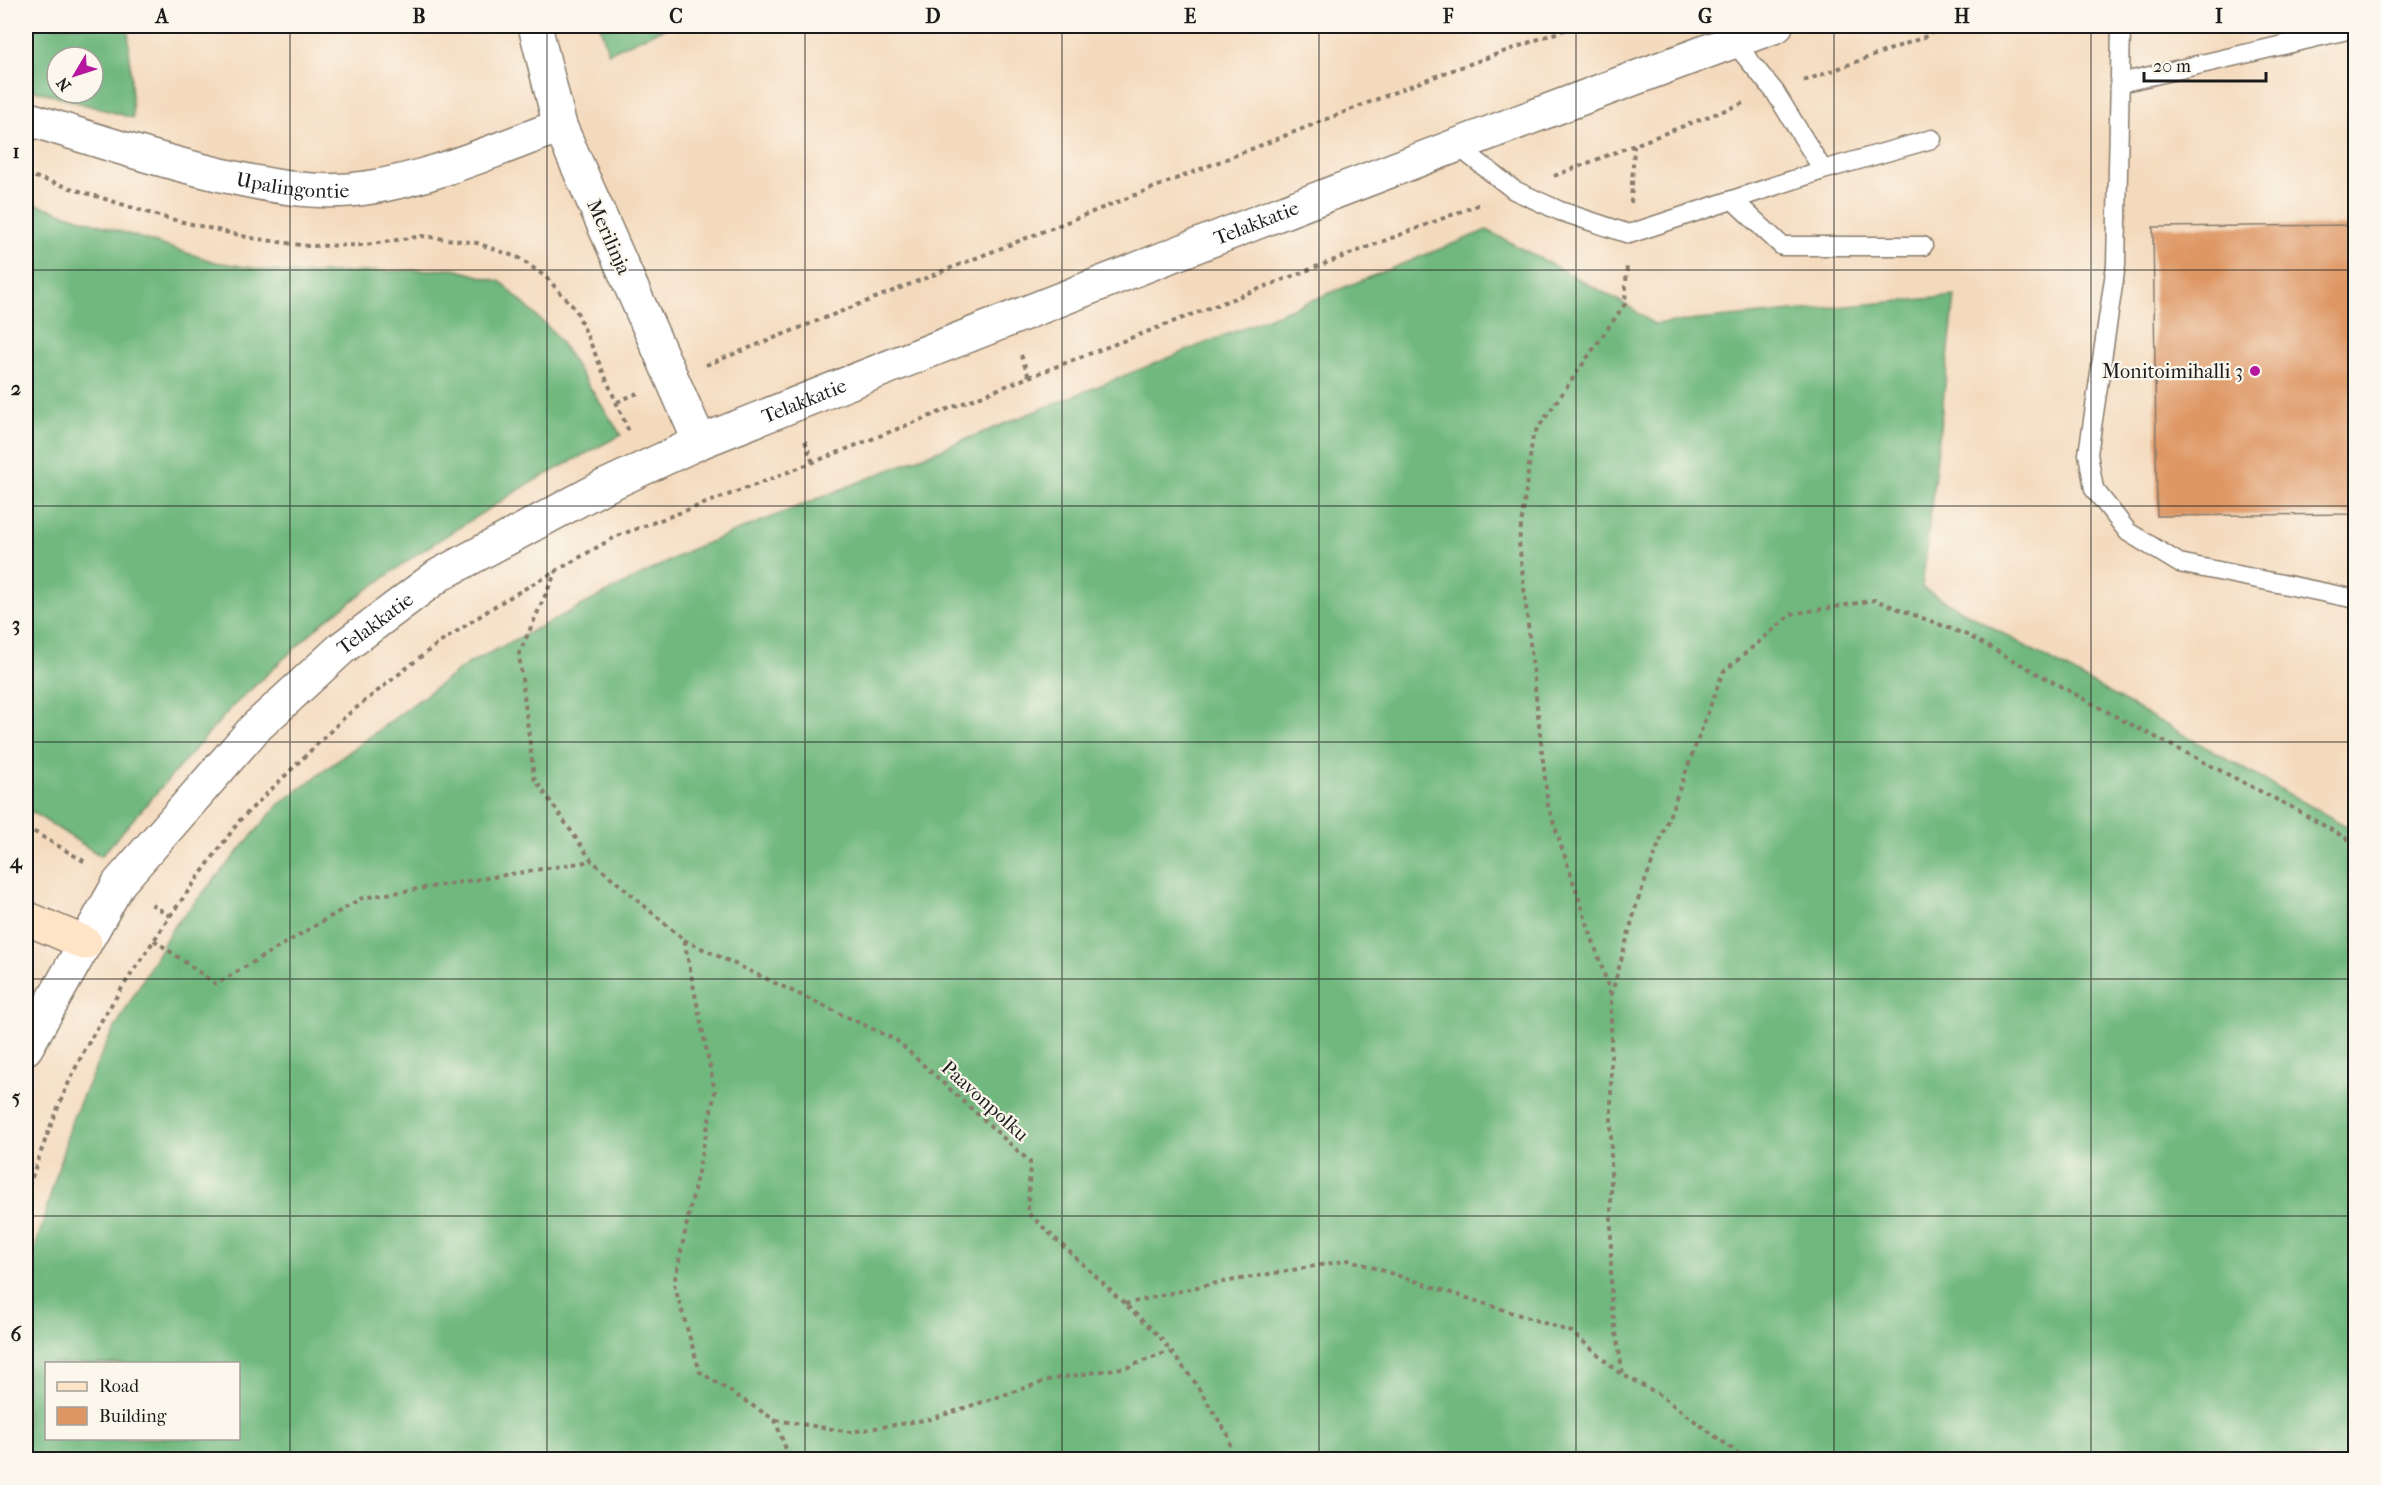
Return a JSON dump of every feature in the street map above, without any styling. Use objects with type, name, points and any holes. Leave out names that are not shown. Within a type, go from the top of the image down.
[{"type":"main road","points":[[26,918],[85,943]]},
{"type":"street","name":"Merilinja","points":[[535,26],[560,126],[700,442]]},
{"type":"street","name":"Telakkatie","points":[[26,1048],[119,883],[255,728],[342,648],[439,575],[603,487],[700,442],[1084,288],[1455,144],[1776,26]]},
{"type":"street","name":"Upalingontie","points":[[26,118],[186,167],[263,185],[320,190],[364,189],[413,179],[560,126]]},
{"type":"lane","points":[[2121,26],[2116,266],[2088,454],[2094,489],[2128,531],[2179,563],[2355,599]]},
{"type":"lane","points":[[2120,83],[2355,28]]},
{"type":"lane","points":[[1733,41],[1775,92],[1823,170]]},
{"type":"lane","points":[[1455,144],[1515,190],[1560,212],[1629,234],[1823,170],[1932,139]]},
{"type":"lane","points":[[1733,200],[1782,246],[1923,246]]},
{"type":"path","points":[[617,402],[1428,79],[1575,26]]},
{"type":"path","points":[[26,1195],[48,1131],[78,1063],[114,1000],[170,916],[240,820],[346,716],[432,648],[498,604],[617,536],[773,478],[1040,372],[1515,190],[1927,36],[1938,26]]},
{"type":"path","points":[[1611,996],[1548,806],[1518,542],[1533,435],[1625,304],[1634,146]]},
{"type":"path","points":[[26,174],[162,217],[251,238],[309,246],[354,246],[422,236],[477,243],[519,258],[546,277],[576,310],[645,468]]},
{"type":"path","name":"Paavonpolku","points":[[558,568],[519,654],[534,778],[592,861],[684,940],[896,1040],[1030,1162],[1028,1213],[1125,1304],[1170,1350],[1194,1381],[1228,1435],[1233,1460]]},
{"type":"path","points":[[1623,1376],[1611,1302],[1611,996],[1637,903],[1723,672],[1792,614],[1875,600],[1967,635],[2126,722],[2293,808],[2355,844]]},
{"type":"path","points":[[26,827],[170,916]]},
{"type":"path","points":[[154,940],[216,984],[362,898],[592,861]]},
{"type":"path","points":[[684,940],[715,1092],[675,1284],[700,1372],[775,1420],[851,1432],[931,1419],[1052,1379],[1128,1367],[1170,1350]]},
{"type":"path","points":[[1125,1304],[1206,1285],[1350,1260],[1572,1332],[1623,1376],[1657,1393],[1747,1460]]},
{"type":"path","points":[[775,1420],[790,1460]]},
{"type":"green space","points":[[26,26],[128,26],[133,118],[87,105],[105,105],[105,45],[45,45],[45,93],[26,88]]},
{"type":"green space","points":[[600,26],[669,26],[608,53]]},
{"type":"green space","points":[[26,201],[215,262],[292,274],[454,269],[501,282],[555,334],[621,435],[530,483],[420,552],[323,622],[231,708],[101,856],[26,808]]},
{"type":"green space","points":[[1487,230],[1625,304],[1654,324],[1955,296],[1922,588],[2355,831],[2355,1459],[26,1459],[26,1280],[72,1120],[107,1042],[172,929],[278,805],[466,665],[692,549]]},
{"type":"building","name":"Monitoimihalli 3","points":[[2356,225],[2356,514],[2157,516],[2153,227]]},
{"type":"place","name":"Monitoimihalli 3","points":[[2255,371]]}]
